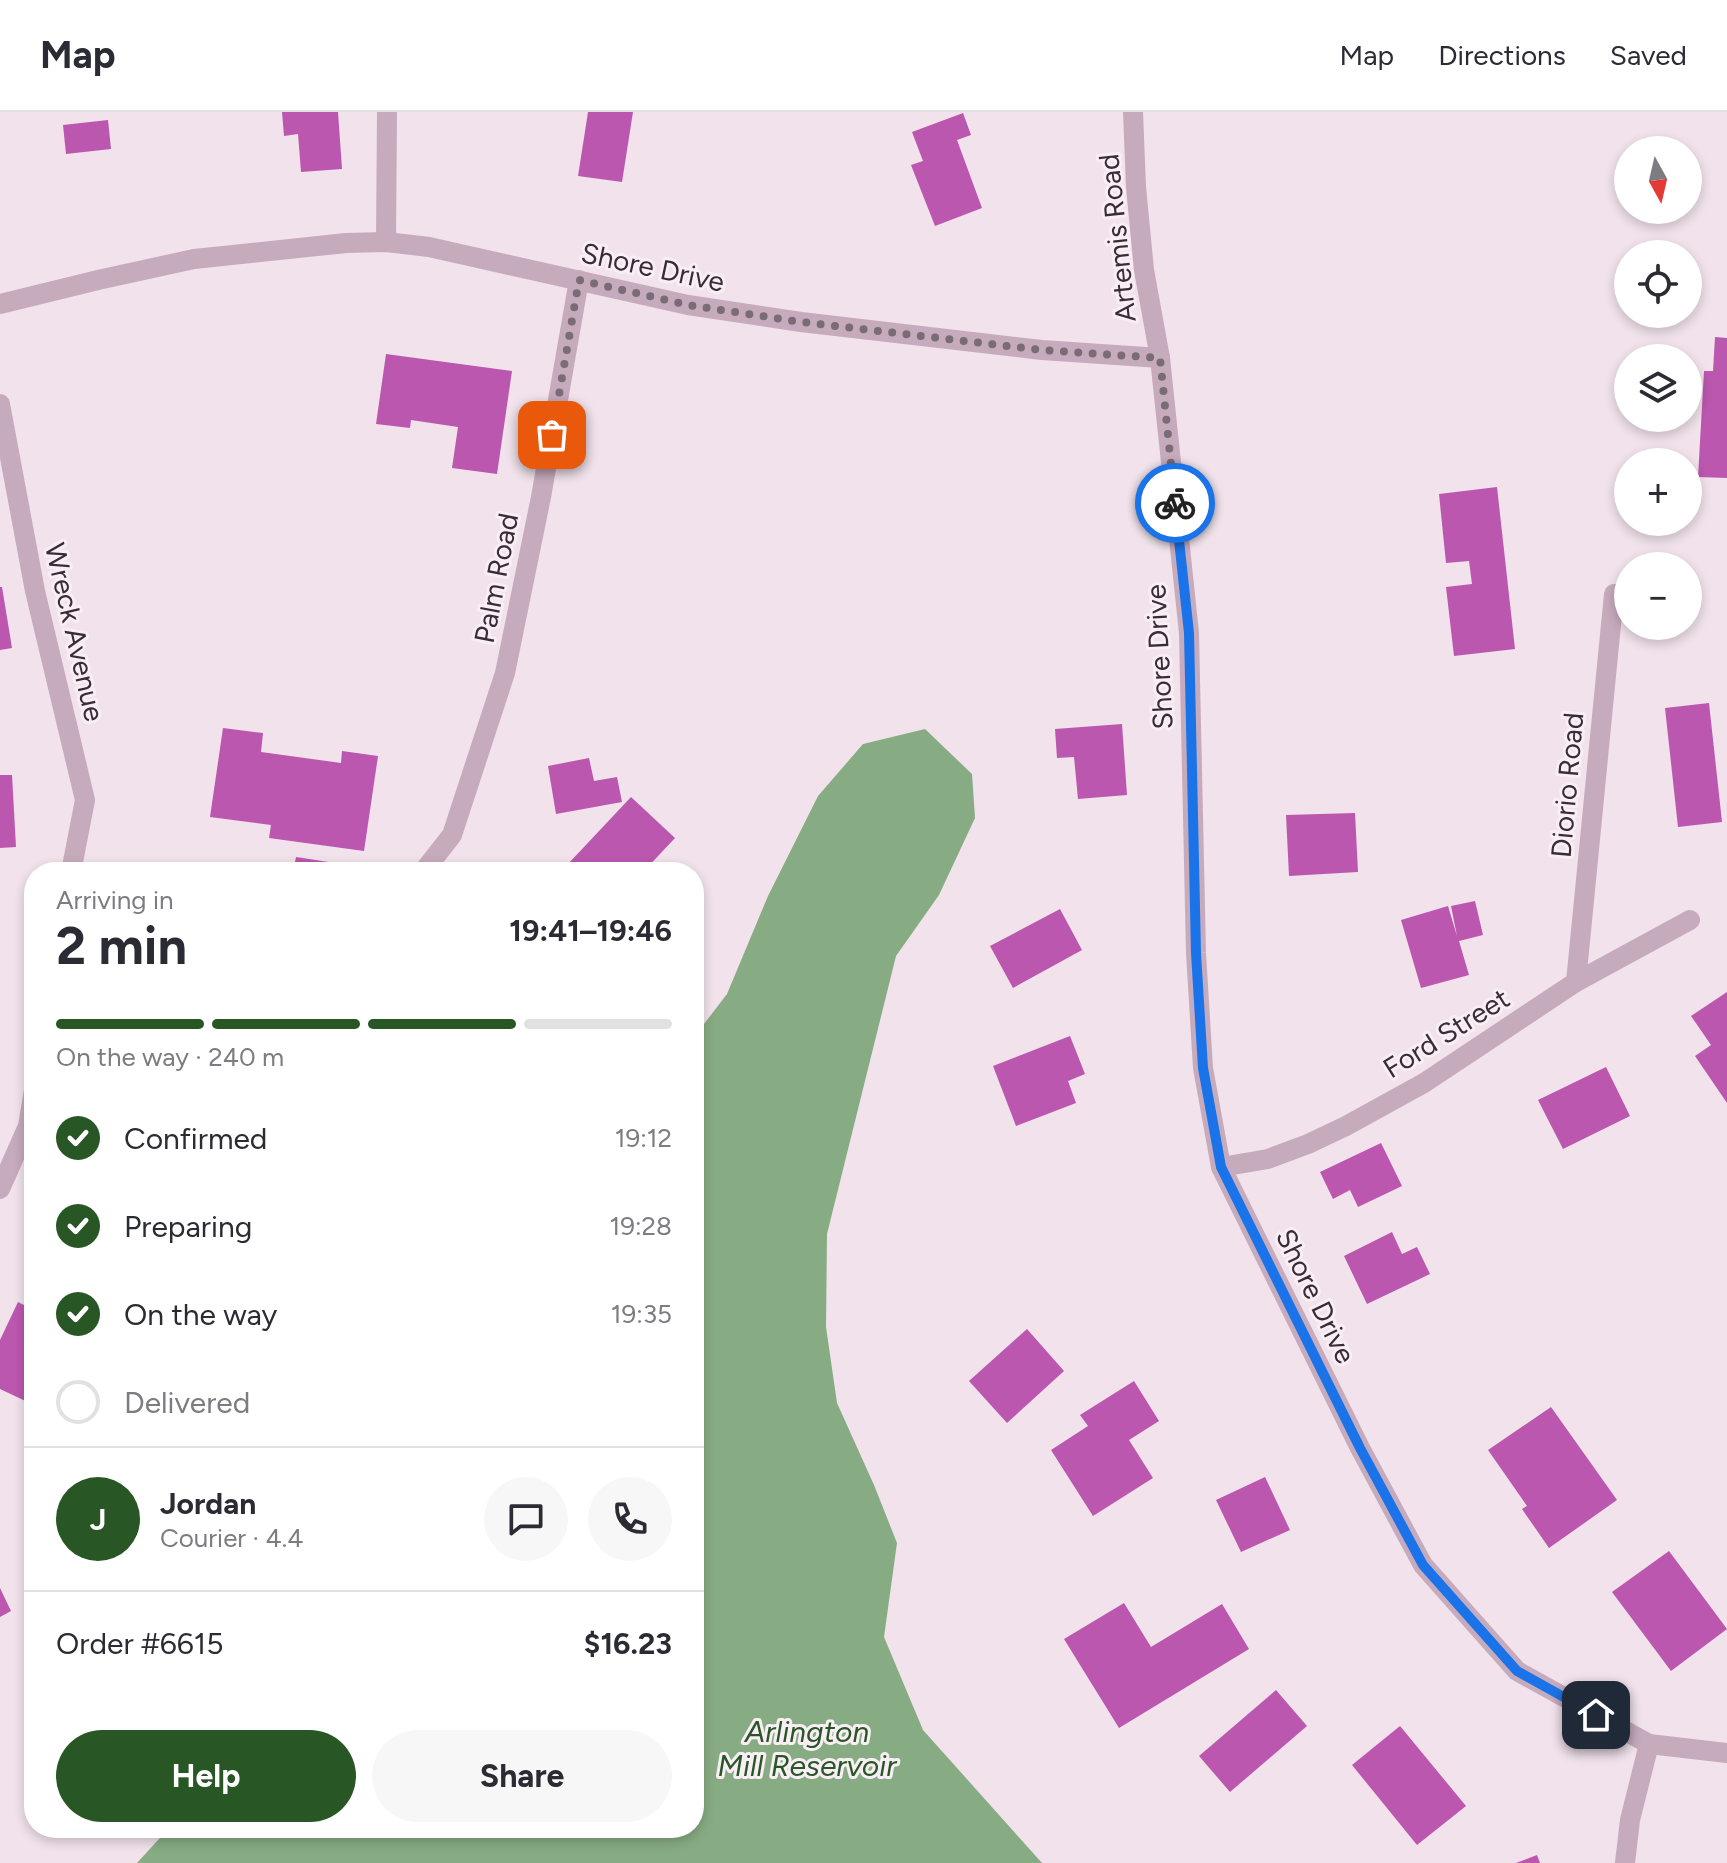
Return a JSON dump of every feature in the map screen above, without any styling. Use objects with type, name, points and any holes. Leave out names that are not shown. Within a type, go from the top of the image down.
[{"type":"street","points":[[386,242],[387,112]]},
{"type":"street","name":"Artemis Road","points":[[1133,112],[1144,270],[1160,358]]},
{"type":"street","name":"Shore Drive","points":[[0,304],[194,259],[332,244],[386,242],[429,247],[688,305],[801,322],[1042,350],[1160,358],[1189,633],[1196,953],[1203,1068],[1221,1167],[1360,1448],[1423,1565],[1517,1671],[1649,1744],[1727,1753]]},
{"type":"street","name":"Palm Road","points":[[431,862],[452,835],[505,673],[541,497],[579,280]]},
{"type":"street","name":"Wreck Avenue","points":[[0,404],[35,591],[85,800],[73,862]]},
{"type":"street","name":"Diorio Road","points":[[1576,982],[1614,594]]},
{"type":"street","name":"Ford Street","points":[[1221,1167],[1268,1159],[1346,1126],[1424,1083],[1576,982],[1690,920]]},
{"type":"street","points":[[0,1189],[24,1135]]},
{"type":"street","points":[[1625,1863],[1630,1820],[1649,1744]]},
{"type":"water","name":"Arlington Mill Reservoir","points":[[925,729],[972,774],[975,818],[939,895],[896,956],[827,1234],[826,1327],[837,1403],[897,1543],[884,1637],[923,1730],[1042,1863],[137,1863],[160,1838],[704,1838],[704,1024],[727,994],[768,896],[818,796],[863,744]]},
{"type":"building","points":[[282,112],[338,112],[342,169],[301,172],[298,134],[284,136]]},
{"type":"building","points":[[588,112],[633,112],[622,182],[578,176]]},
{"type":"building","points":[[963,113],[971,135],[957,140],[982,208],[935,226],[911,165],[923,161],[912,132]]},
{"type":"building","points":[[108,120],[111,149],[66,154],[63,125]]},
{"type":"building","points":[[1715,337],[1727,338],[1727,478],[1702,477],[1700,448],[1704,371],[1713,371]]},
{"type":"building","points":[[386,354],[512,371],[497,474],[452,468],[458,427],[411,420],[410,428],[376,424]]},
{"type":"building","points":[[1497,487],[1515,649],[1454,656],[1446,587],[1472,584],[1469,561],[1446,563],[1439,494]]},
{"type":"building","points":[[0,587],[12,648],[0,650]]},
{"type":"building","points":[[1709,703],[1722,822],[1678,827],[1665,708]]},
{"type":"building","points":[[1122,724],[1127,795],[1078,799],[1074,757],[1057,758],[1055,729]]},
{"type":"building","points":[[223,728],[263,733],[261,752],[341,763],[342,751],[378,756],[364,851],[269,838],[271,825],[210,817]]},
{"type":"building","points":[[589,758],[594,781],[617,777],[622,802],[556,814],[548,766]]},
{"type":"building","points":[[0,775],[12,775],[16,847],[0,848]]},
{"type":"building","points":[[631,797],[675,838],[652,862],[570,862]]},
{"type":"building","points":[[1355,813],[1358,872],[1289,876],[1286,815]]},
{"type":"building","points":[[296,857],[328,862],[295,862]]},
{"type":"building","points":[[1475,901],[1483,935],[1459,941],[1469,975],[1421,988],[1401,920],[1448,906],[1457,936],[1451,906]]},
{"type":"building","points":[[1060,909],[1082,950],[1013,988],[990,946]]},
{"type":"building","points":[[1727,992],[1727,1103],[1695,1056],[1711,1045],[1691,1016]]},
{"type":"building","points":[[1070,1036],[1085,1074],[1068,1081],[1076,1103],[1016,1126],[993,1066]]},
{"type":"building","points":[[1606,1067],[1630,1116],[1563,1149],[1538,1100]]},
{"type":"building","points":[[1381,1143],[1402,1186],[1358,1207],[1350,1190],[1333,1199],[1320,1172]]},
{"type":"building","points":[[1392,1232],[1402,1254],[1417,1247],[1430,1274],[1367,1304],[1344,1256]]},
{"type":"building","points":[[18,1302],[24,1305],[24,1400],[0,1389],[0,1340]]},
{"type":"building","points":[[1027,1329],[1064,1371],[1007,1423],[969,1381]]},
{"type":"building","points":[[1134,1381],[1159,1421],[1129,1440],[1153,1478],[1093,1516],[1051,1450],[1088,1426],[1080,1415]]},
{"type":"building","points":[[1551,1407],[1617,1500],[1549,1548],[1522,1509],[1527,1506],[1488,1450]]},
{"type":"building","points":[[1265,1477],[1290,1530],[1241,1552],[1216,1500]]},
{"type":"building","points":[[1669,1551],[1727,1629],[1671,1671],[1612,1592]]},
{"type":"building","points":[[0,1588],[11,1611],[0,1617]]},
{"type":"building","points":[[1124,1603],[1151,1647],[1222,1604],[1249,1649],[1119,1728],[1064,1639]]},
{"type":"building","points":[[1276,1690],[1307,1726],[1230,1792],[1199,1756]]},
{"type":"building","points":[[1400,1726],[1466,1806],[1417,1845],[1352,1765]]},
{"type":"building","points":[[1537,1855],[1540,1863],[1516,1863]]},
{"type":"way so far","points":[[552,435],[579,280],[688,305],[801,322],[1042,350],[1160,358],[1175,503]]},
{"type":"route","points":[[1175,503],[1189,633],[1196,953],[1203,1068],[1221,1167],[1360,1448],[1423,1565],[1517,1671],[1596,1715]]}]
